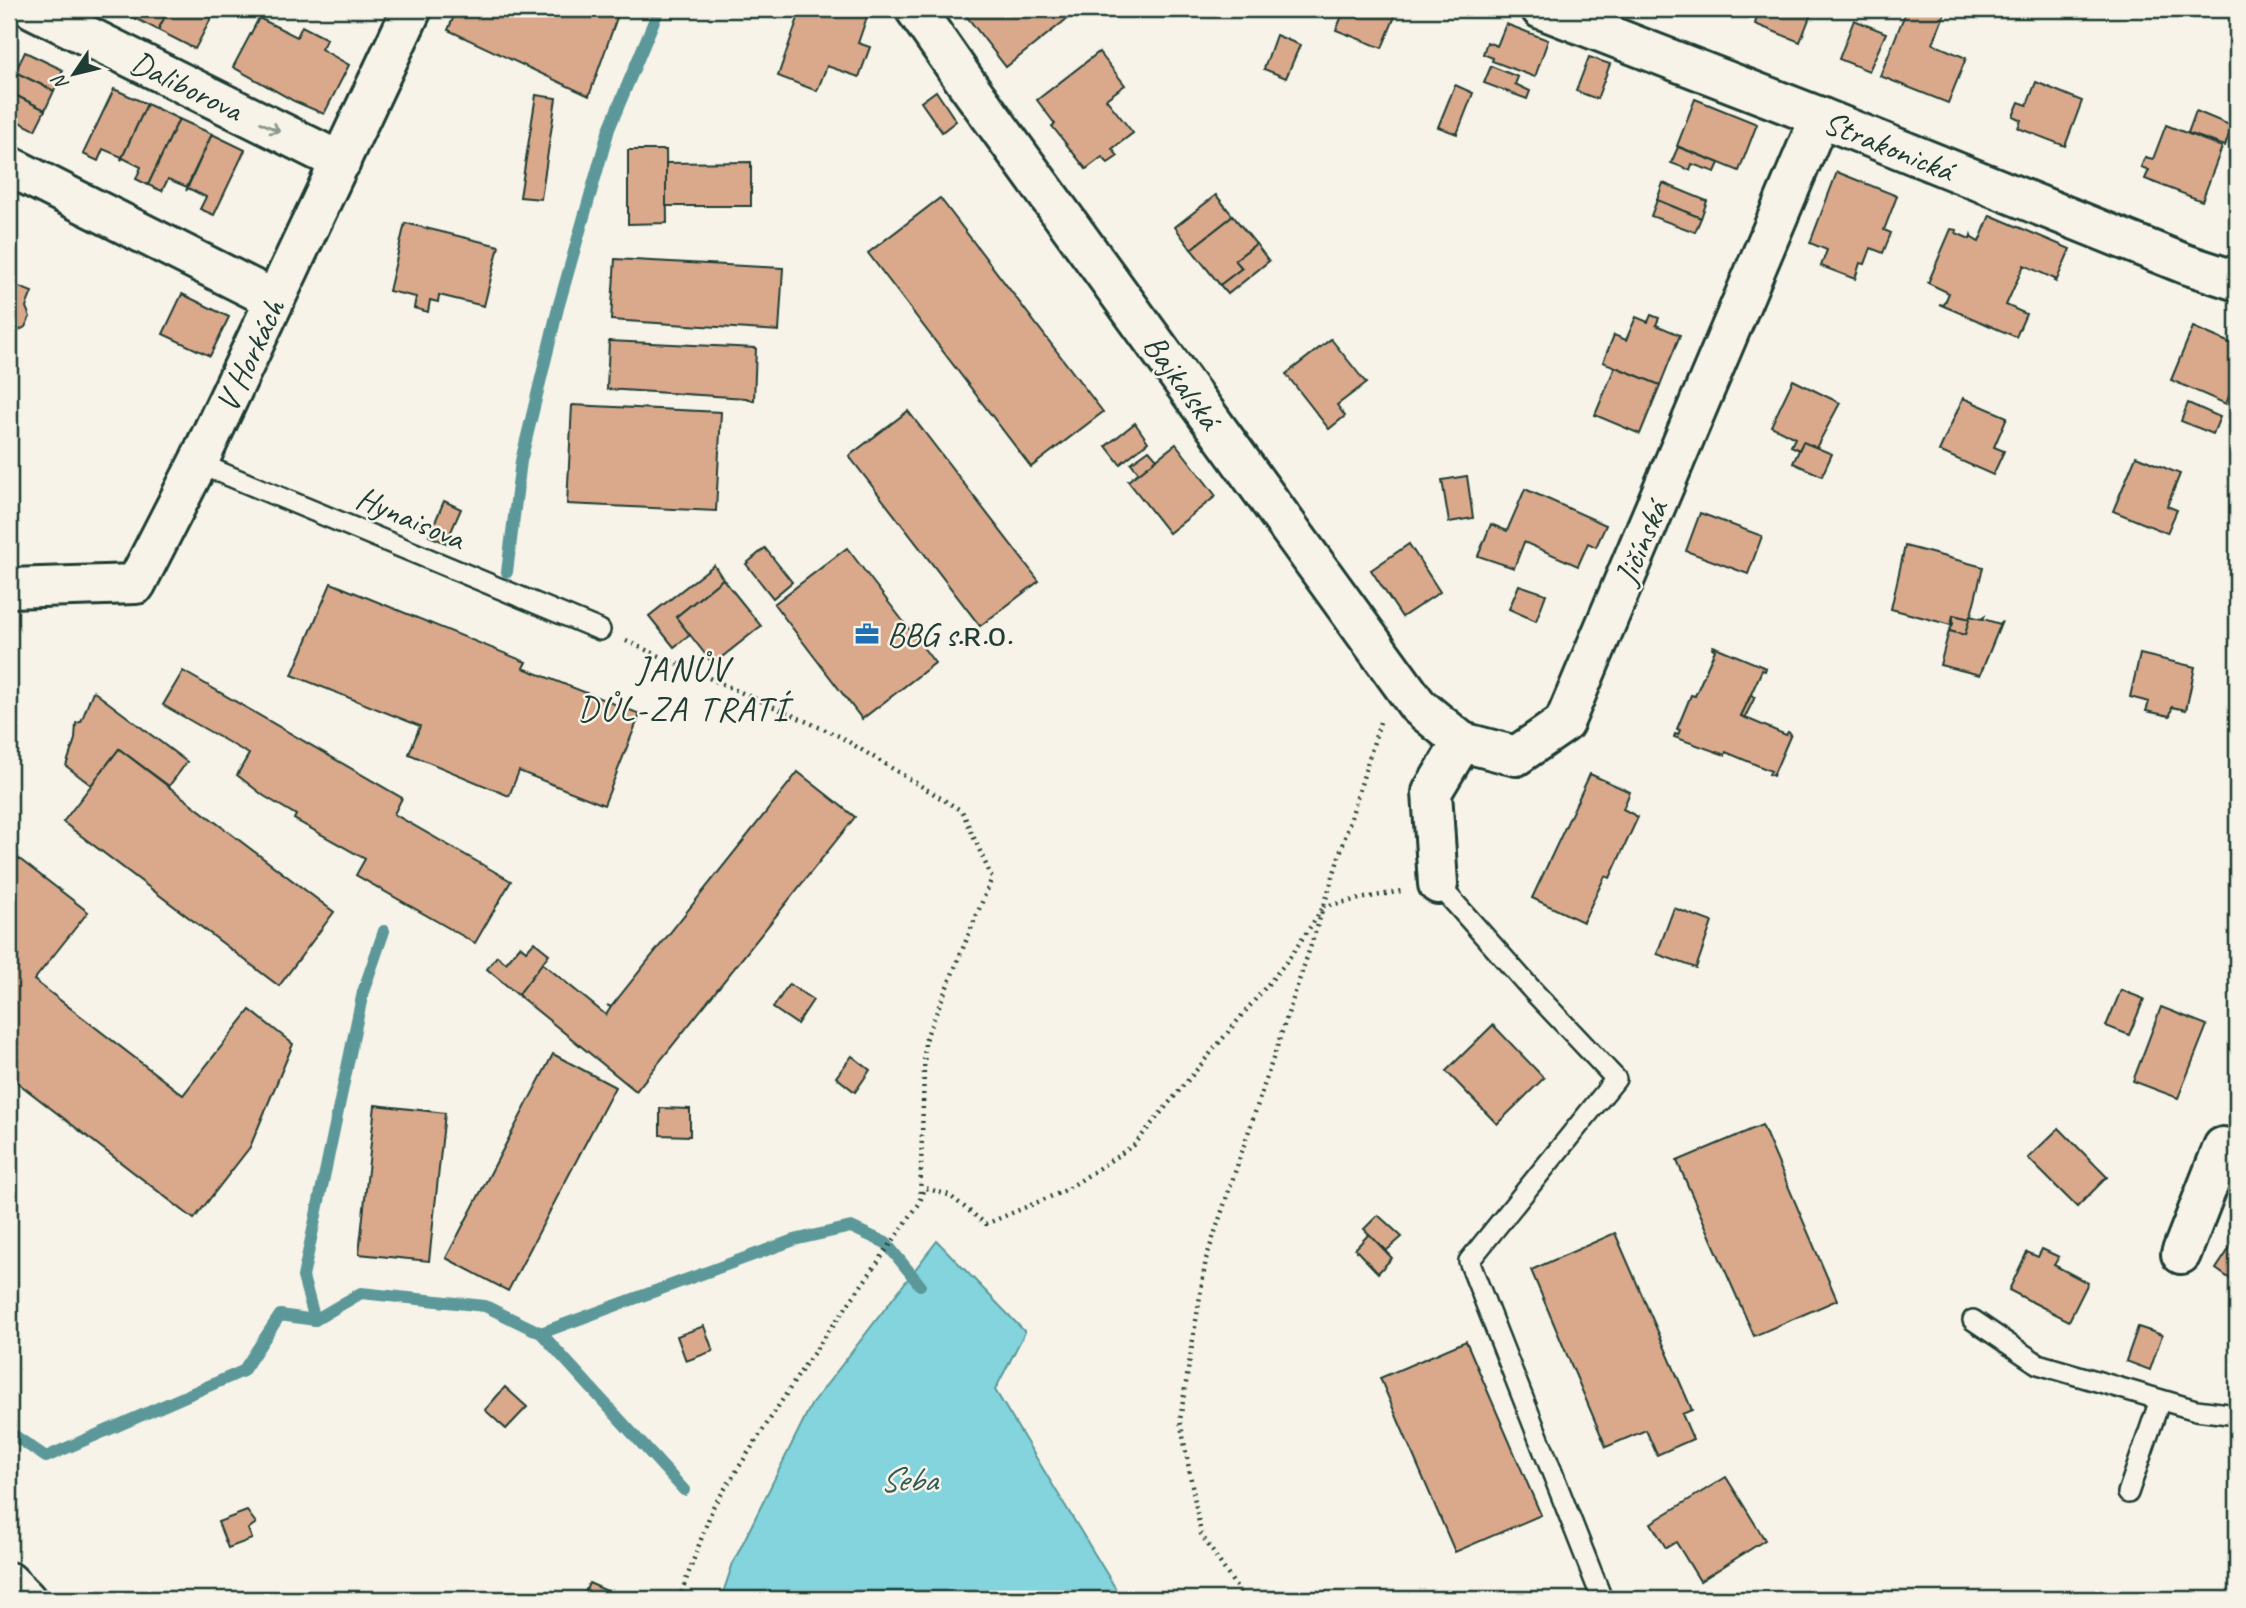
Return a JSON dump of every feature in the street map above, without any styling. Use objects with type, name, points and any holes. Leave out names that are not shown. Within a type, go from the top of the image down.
[{"type":"street","name":"Daliborova","points":[[33,9],[341,162]]},
{"type":"street","name":"V Horkách","points":[[9,588],[136,584],[198,463],[412,9]]},
{"type":"street","name":"Bajkalská","points":[[915,9],[1418,706],[1462,742]]},
{"type":"street","name":"Strakonická","points":[[1541,9],[1820,117],[2185,264],[2237,281]]},
{"type":"street","name":"Jičínská","points":[[1462,742],[1516,756],[1564,723],[1820,117]]},
{"type":"street","points":[[9,166],[275,300]]},
{"type":"street","points":[[1438,884],[1432,793],[1462,742]]},
{"type":"street","points":[[2180,1254],[2223,1147],[2237,1150]]},
{"type":"street","points":[[9,1582],[26,1599]]},
{"type":"lane","name":"Hynaisova","points":[[198,463],[600,630]]},
{"type":"lane","points":[[1438,884],[1616,1079],[1469,1261],[1602,1599]]},
{"type":"lane","points":[[1973,1320],[2038,1364],[2196,1410],[2237,1415]]},
{"type":"lane","points":[[2128,1493],[2160,1400]]},
{"type":"path","points":[[600,630],[839,736],[962,811],[992,877],[925,1040],[919,1204]]},
{"type":"path","points":[[1244,1599],[1201,1534],[1180,1420],[1206,1259],[1324,906],[1395,673]]},
{"type":"path","points":[[679,1599],[713,1507],[805,1364],[919,1204],[925,1188],[949,1195],[986,1224],[1066,1190],[1134,1145],[1289,960],[1324,906],[1438,884]]},
{"type":"water","name":"Seba","points":[[937,1241],[1025,1332],[995,1390],[1122,1599],[721,1599],[733,1563],[811,1405]]},
{"type":"building","points":[[169,9],[158,30],[121,11]]},
{"type":"building","points":[[169,9],[216,9],[195,49],[158,30]]},
{"type":"building","points":[[457,9],[620,9],[589,96],[448,30]]},
{"type":"building","points":[[791,9],[869,11],[858,43],[870,47],[859,77],[827,66],[817,91],[778,76],[798,18],[789,16]]},
{"type":"building","points":[[961,9],[1061,9],[1068,18],[1006,67]]},
{"type":"building","points":[[1345,9],[1398,9],[1382,48],[1336,30]]},
{"type":"building","points":[[1749,9],[1813,9],[1800,42],[1755,24],[1757,16],[1747,13]]},
{"type":"building","points":[[1907,9],[1946,10],[1933,44],[1966,58],[1948,103],[1880,76]]},
{"type":"building","points":[[259,18],[297,37],[302,26],[327,39],[321,49],[349,65],[324,114],[294,101],[233,67]]},
{"type":"building","points":[[1854,20],[1886,33],[1869,71],[1839,59]]},
{"type":"building","points":[[1506,24],[1548,40],[1535,77],[1492,61],[1493,58],[1483,54],[1487,42],[1497,46]]},
{"type":"building","points":[[1276,35],[1300,45],[1286,78],[1264,69]]},
{"type":"building","points":[[25,52],[63,70],[54,91],[15,72]]},
{"type":"building","points":[[1099,52],[1125,85],[1106,99],[1133,133],[1112,149],[1118,156],[1108,163],[1102,157],[1086,169],[1052,126],[1055,124],[1037,100]]},
{"type":"building","points":[[1589,57],[1610,64],[1597,99],[1576,91]]},
{"type":"building","points":[[1491,66],[1518,77],[1515,84],[1530,91],[1527,99],[1484,83]]},
{"type":"building","points":[[15,72],[54,91],[45,110],[9,92]]},
{"type":"building","points":[[2036,82],[2082,101],[2065,146],[2018,128],[2021,120],[2013,116],[2019,102],[2027,105]]},
{"type":"building","points":[[1455,85],[1473,93],[1457,134],[1438,127]]},
{"type":"building","points":[[114,89],[147,104],[121,160],[122,157],[103,149],[98,161],[83,154]]},
{"type":"building","points":[[936,91],[956,121],[942,132],[921,102]]},
{"type":"building","points":[[9,92],[45,110],[35,130],[9,117]]},
{"type":"building","points":[[536,95],[556,98],[541,199],[520,197]]},
{"type":"building","points":[[1695,99],[1757,124],[1739,171],[1677,146]]},
{"type":"building","points":[[147,104],[179,119],[148,185],[136,179],[141,167],[123,158],[121,160]]},
{"type":"building","points":[[2196,111],[2232,126],[2225,146],[2188,133]]},
{"type":"building","points":[[179,119],[212,134],[187,187],[168,179],[162,191],[148,185]]},
{"type":"building","points":[[2166,125],[2222,147],[2202,201],[2145,179],[2149,170],[2141,167],[2145,157],[2153,159]]},
{"type":"building","points":[[212,134],[245,150],[214,215],[200,209],[206,197],[188,188],[186,191]]},
{"type":"building","points":[[1678,147],[1719,163],[1715,172],[1692,164],[1690,170],[1671,163]]},
{"type":"building","points":[[628,150],[666,150],[667,223],[628,224]]},
{"type":"building","points":[[751,162],[751,206],[666,206],[666,163]]},
{"type":"building","points":[[1837,172],[1897,196],[1884,230],[1891,233],[1883,253],[1871,248],[1865,264],[1860,263],[1855,279],[1821,266],[1827,250],[1810,243]]},
{"type":"building","points":[[1663,183],[1707,201],[1701,218],[1657,200]]},
{"type":"building","points":[[1216,195],[1233,216],[1191,249],[1175,227]]},
{"type":"building","points":[[940,198],[1103,412],[1031,467],[868,253]]},
{"type":"building","points":[[1657,200],[1701,218],[1695,232],[1651,216]]},
{"type":"building","points":[[1990,215],[2070,249],[2056,282],[2055,279],[2024,265],[2006,305],[2026,314],[2016,337],[1939,304],[1944,305],[1949,293],[1928,283],[1951,229],[1970,239],[1971,235],[1979,242]]},
{"type":"building","points":[[1233,216],[1256,244],[1235,260],[1242,268],[1220,285],[1191,249]]},
{"type":"building","points":[[405,223],[499,246],[484,306],[439,295],[438,302],[430,300],[428,312],[414,308],[416,297],[389,291]]},
{"type":"building","points":[[1256,244],[1269,261],[1228,294],[1220,285],[1242,268],[1235,260]]},
{"type":"building","points":[[615,259],[783,268],[779,331],[611,320]]},
{"type":"building","points":[[9,283],[32,292],[26,307],[30,317],[25,327],[16,332],[10,348],[9,347]]},
{"type":"building","points":[[182,294],[229,317],[210,356],[163,334]]},
{"type":"building","points":[[1651,315],[1659,318],[1656,325],[1680,335],[1660,385],[1603,362],[1614,335],[1626,340],[1636,317],[1648,322]]},
{"type":"building","points":[[2193,327],[2237,346],[2237,376],[2226,404],[2171,380]]},
{"type":"building","points":[[1331,339],[1366,383],[1337,405],[1345,416],[1329,429],[1286,374]]},
{"type":"building","points":[[609,341],[756,348],[754,401],[746,398],[607,389]]},
{"type":"building","points":[[1615,367],[1660,385],[1640,434],[1595,415]]},
{"type":"building","points":[[1793,380],[1840,403],[1816,448],[1803,442],[1799,450],[1791,446],[1795,438],[1771,426]]},
{"type":"building","points":[[1963,398],[2007,417],[1994,447],[2004,451],[1993,475],[1939,451]]},
{"type":"building","points":[[2188,403],[2220,417],[2213,434],[2181,421]]},
{"type":"building","points":[[572,405],[721,412],[716,511],[567,504]]},
{"type":"building","points":[[908,411],[1039,581],[980,626],[849,456]]},
{"type":"building","points":[[1135,423],[1148,442],[1120,464],[1106,446]]},
{"type":"building","points":[[1803,442],[1832,454],[1822,476],[1793,463]]},
{"type":"building","points":[[1176,444],[1216,496],[1169,533],[1128,481]]},
{"type":"building","points":[[1149,450],[1157,459],[1139,473],[1131,463]]},
{"type":"building","points":[[2136,456],[2180,474],[2167,506],[2177,510],[2167,533],[2113,511]]},
{"type":"building","points":[[1467,476],[1473,518],[1449,522],[1442,480]]},
{"type":"building","points":[[1525,489],[1606,525],[1596,547],[1588,543],[1578,566],[1524,542],[1514,568],[1478,556],[1491,524],[1507,531]]},
{"type":"building","points":[[444,501],[461,509],[446,543],[429,536]]},
{"type":"building","points":[[1700,513],[1762,536],[1748,574],[1686,551]]},
{"type":"building","points":[[1409,544],[1440,592],[1402,617],[1371,570]]},
{"type":"building","points":[[1905,546],[1983,567],[1970,619],[1953,615],[1951,625],[1891,609]]},
{"type":"building","points":[[765,548],[792,582],[773,598],[746,564]]},
{"type":"building","points":[[847,548],[935,663],[862,719],[774,604]]},
{"type":"building","points":[[714,565],[723,579],[676,617],[690,635],[674,647],[649,616]]},
{"type":"building","points":[[723,579],[761,626],[713,664],[676,617]]},
{"type":"building","points":[[331,583],[526,662],[523,668],[640,714],[604,805],[519,771],[509,796],[409,754],[420,726],[292,675]]},
{"type":"building","points":[[1519,585],[1546,594],[1536,621],[1509,609]]},
{"type":"building","points":[[1953,615],[1970,619],[1965,635],[1949,631],[1953,624]]},
{"type":"building","points":[[1970,616],[1981,619],[1984,617],[1983,619],[2000,624],[2002,621],[1980,675],[1940,665],[1949,631],[1965,635]]},
{"type":"building","points":[[1713,646],[1766,668],[1765,671],[1762,670],[1741,716],[1786,735],[1788,732],[1791,734],[1773,776],[1769,774],[1771,771],[1726,752],[1725,755],[1674,737],[1675,734],[1678,735],[1680,730],[1677,729],[1691,695],[1695,696],[1715,650]]},
{"type":"building","points":[[2140,654],[2195,667],[2186,710],[2172,707],[2170,716],[2146,711],[2149,702],[2130,697]]},
{"type":"building","points":[[183,671],[402,798],[394,814],[511,881],[475,943],[356,875],[365,859],[294,819],[296,815],[264,796],[237,775],[249,754],[163,705]]},
{"type":"building","points":[[93,691],[187,762],[169,786],[119,749],[91,785],[66,766],[75,739],[76,723],[81,722]]},
{"type":"building","points":[[1751,695],[1755,697],[1745,717],[1741,716]]},
{"type":"building","points":[[119,749],[334,912],[279,986],[63,822]]},
{"type":"building","points":[[798,772],[855,817],[636,1091],[518,995],[542,963],[606,1015]]},
{"type":"building","points":[[1590,774],[1630,792],[1623,809],[1638,817],[1610,878],[1605,876],[1583,922],[1532,898]]},
{"type":"building","points":[[9,851],[88,912],[34,980],[183,1095],[250,1010],[293,1044],[250,1147],[194,1219],[9,1076]]},
{"type":"building","points":[[1674,908],[1712,922],[1696,968],[1657,954]]},
{"type":"building","points":[[534,942],[549,954],[518,995],[487,969],[497,956],[506,963],[520,946],[526,951]]},
{"type":"building","points":[[789,984],[813,1000],[797,1024],[773,1008]]},
{"type":"building","points":[[2121,990],[2144,999],[2129,1035],[2106,1026]]},
{"type":"building","points":[[2161,1007],[2207,1025],[2178,1098],[2133,1081]]},
{"type":"building","points":[[1493,1025],[1544,1078],[1497,1124],[1446,1071]]},
{"type":"building","points":[[553,1054],[615,1087],[508,1291],[446,1258]]},
{"type":"building","points":[[852,1056],[870,1070],[855,1092],[836,1077]]},
{"type":"building","points":[[375,1105],[445,1113],[429,1261],[359,1254]]},
{"type":"building","points":[[660,1108],[690,1109],[690,1136],[660,1135]]},
{"type":"building","points":[[1762,1125],[1837,1300],[1754,1336],[1677,1161]]},
{"type":"building","points":[[2059,1128],[2107,1177],[2077,1207],[2028,1158]]},
{"type":"building","points":[[1378,1215],[1402,1237],[1386,1251],[1364,1229]]},
{"type":"building","points":[[1615,1233],[1692,1410],[1682,1414],[1693,1439],[1657,1455],[1646,1430],[1606,1447],[1531,1270]]},
{"type":"building","points":[[1369,1234],[1392,1258],[1378,1273],[1355,1249]]},
{"type":"building","points":[[2237,1237],[2237,1284],[2216,1269]]},
{"type":"building","points":[[2042,1249],[2059,1257],[2054,1265],[2088,1283],[2069,1321],[2009,1290],[2027,1252],[2038,1257]]},
{"type":"building","points":[[704,1326],[713,1351],[686,1361],[677,1336]]},
{"type":"building","points":[[2138,1327],[2162,1335],[2150,1370],[2126,1361]]},
{"type":"building","points":[[1466,1341],[1541,1515],[1455,1552],[1380,1378]]},
{"type":"building","points":[[505,1387],[527,1407],[506,1429],[485,1410]]},
{"type":"building","points":[[1726,1477],[1765,1540],[1700,1581],[1676,1542],[1666,1548],[1651,1523]]},
{"type":"building","points":[[247,1511],[256,1523],[248,1529],[252,1539],[228,1548],[218,1522]]},
{"type":"building","points":[[589,1583],[621,1597],[582,1599]]},
{"type":"waterway","points":[[507,572],[521,461],[558,308],[609,129],[659,9]]},
{"type":"waterway","points":[[315,1320],[303,1277],[363,992],[384,931]]},
{"type":"waterway","points":[[541,1333],[794,1240],[851,1227],[886,1243],[920,1285]]},
{"type":"waterway","points":[[9,1432],[46,1457],[243,1371],[280,1315],[315,1320],[361,1293],[485,1306],[541,1333],[684,1490]]},
{"type":"place","name":"BBG s.ʀ.ᴏ.","points":[[867,634]]},
{"type":"district","name":"JANŮV DŮL-ZA TRATÍ","points":[[683,688]]}]
